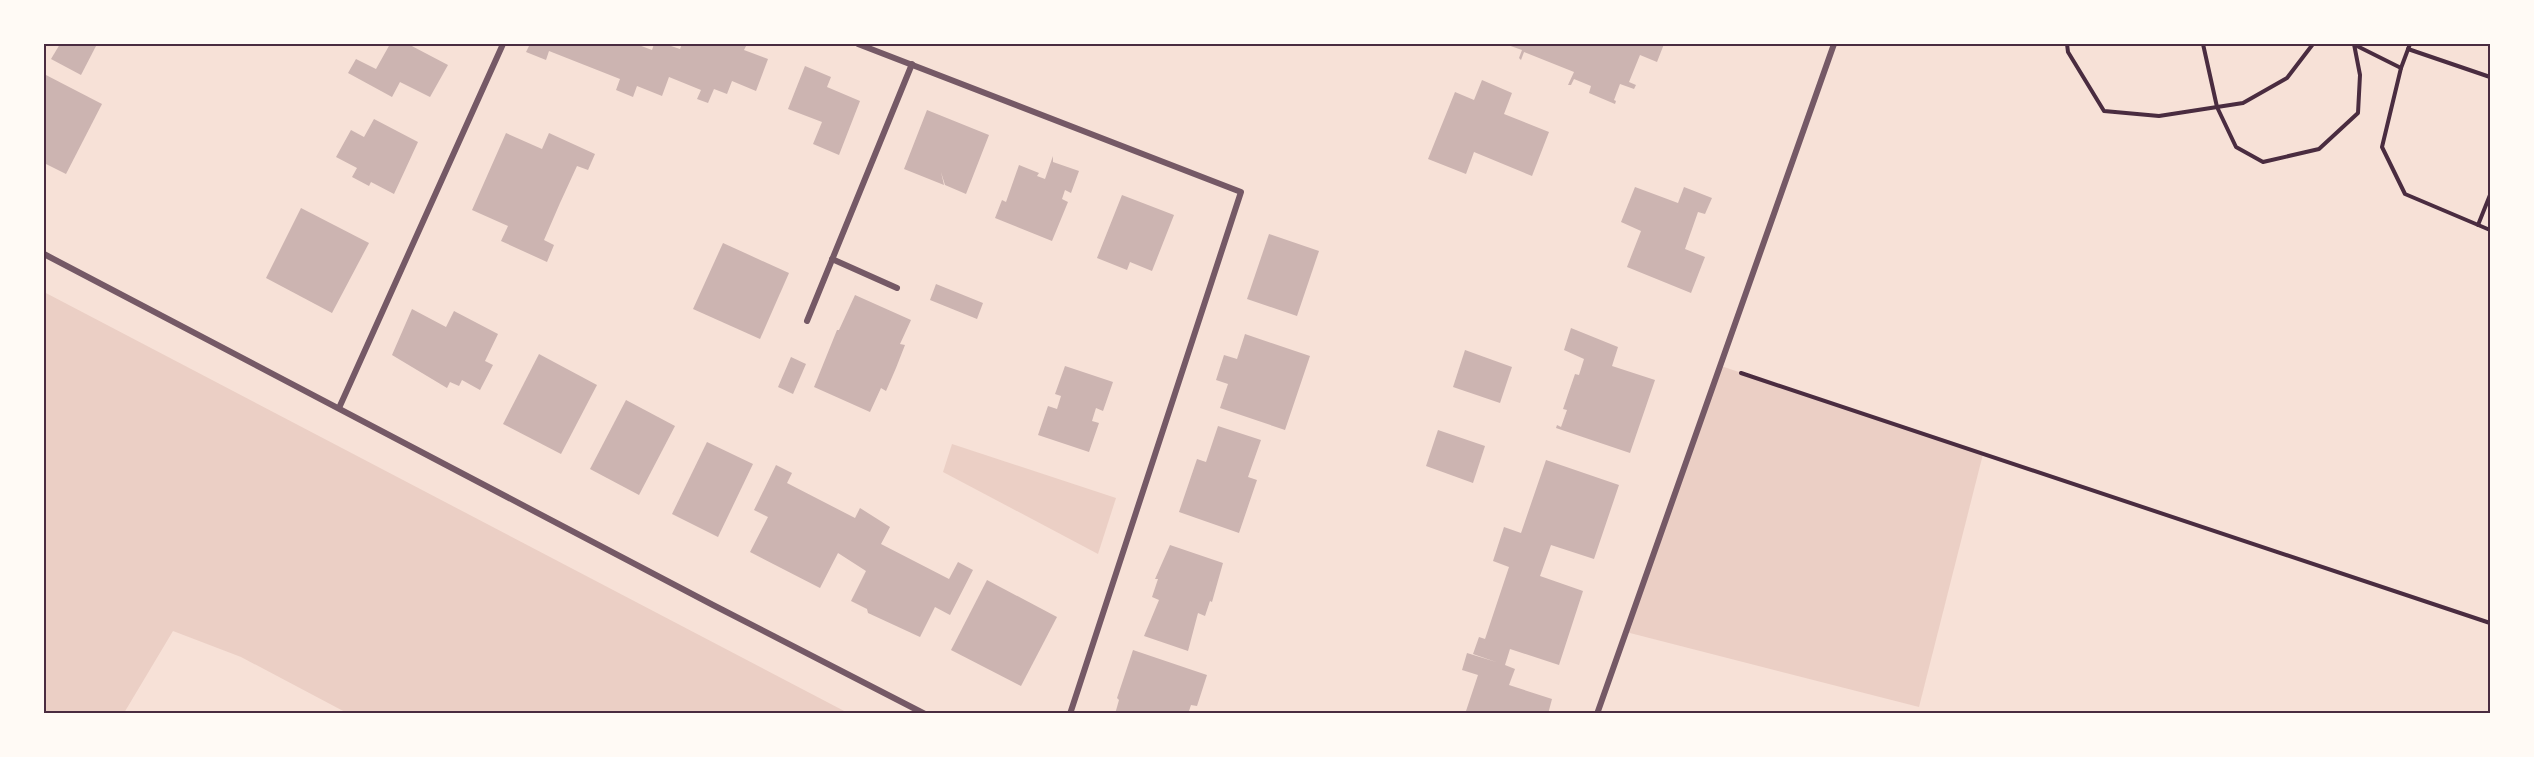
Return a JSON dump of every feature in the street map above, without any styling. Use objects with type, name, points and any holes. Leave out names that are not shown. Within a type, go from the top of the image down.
[{"type":"street","points":[[339,408],[503,44]]},
{"type":"street","points":[[858,44],[1241,192],[1070,714]]},
{"type":"street","points":[[1597,714],[1834,44]]},
{"type":"street","points":[[807,321],[912,64]]},
{"type":"street","points":[[44,254],[925,714]]},
{"type":"street","points":[[832,259],[897,288]]},
{"type":"path","points":[[2067,44],[2068,52],[2104,111],[2159,116],[2243,103],[2287,78],[2313,44]]},
{"type":"path","points":[[2203,44],[2217,107],[2236,147],[2263,162],[2319,149],[2358,113],[2360,75],[2353,44]]},
{"type":"path","points":[[2353,44],[2401,68]]},
{"type":"path","points":[[2410,44],[2401,68],[2382,147],[2405,194],[2490,230]]},
{"type":"path","points":[[2408,49],[2490,76]]},
{"type":"path","points":[[2478,225],[2490,195]]},
{"type":"path","points":[[1721,366],[2490,623]]},
{"type":"shaded area","points":[[44,292],[848,713],[347,713],[241,657],[173,631],[124,713],[44,713]]},
{"type":"shaded area","points":[[1721,366],[1983,454],[1919,707],[1626,632]]},
{"type":"shaded area","points":[[952,444],[1116,498],[1098,554],[943,472]]},
{"type":"building","points":[[60,44],[96,46],[81,75],[51,59]]},
{"type":"building","points":[[390,44],[408,44],[448,65],[430,97],[400,82],[392,97],[348,73],[356,59],[376,69]]},
{"type":"building","points":[[530,44],[636,44],[652,50],[654,44],[665,44],[680,49],[682,44],[747,44],[744,50],[768,59],[756,91],[732,81],[727,94],[714,89],[708,103],[697,99],[701,90],[669,77],[662,96],[637,86],[633,97],[616,90],[620,79],[549,51],[546,60],[526,52]]},
{"type":"building","points":[[1505,44],[1664,44],[1657,62],[1640,55],[1629,82],[1636,85],[1634,89],[1620,84],[1614,100],[1615,104],[1589,93],[1591,86],[1574,79],[1571,85],[1568,85],[1574,72],[1524,52],[1521,60],[1519,58],[1522,50]]},
{"type":"building","points":[[805,66],[831,77],[827,87],[860,101],[839,155],[813,144],[822,122],[788,109]]},
{"type":"building","points":[[44,74],[102,104],[66,174],[44,163]]},
{"type":"building","points":[[1482,80],[1512,93],[1504,114],[1549,132],[1532,176],[1474,152],[1466,174],[1428,159],[1455,92],[1474,100]]},
{"type":"building","points":[[927,110],[989,135],[966,194],[945,185],[941,172],[944,185],[904,169]]},
{"type":"building","points":[[374,119],[418,142],[394,194],[371,182],[369,186],[352,177],[357,168],[336,157],[351,130],[364,137]]},
{"type":"building","points":[[506,133],[542,149],[549,133],[595,154],[588,170],[577,166],[560,203],[544,240],[554,245],[547,262],[501,241],[508,226],[472,210]]},
{"type":"building","points":[[1053,156],[1053,162],[1079,171],[1071,193],[1065,190],[1062,199],[1068,202],[1052,241],[995,218],[1002,200],[1006,202],[1019,165],[1039,173],[1037,176],[1045,179]]},
{"type":"building","points":[[1635,187],[1678,203],[1684,187],[1712,198],[1705,214],[1698,212],[1685,249],[1705,257],[1691,293],[1627,267],[1641,231],[1621,222]]},
{"type":"building","points":[[1122,195],[1174,215],[1152,271],[1130,262],[1127,270],[1097,258]]},
{"type":"building","points":[[301,208],[369,243],[332,313],[266,278]]},
{"type":"building","points":[[1269,234],[1319,251],[1297,316],[1247,299]]},
{"type":"building","points":[[723,243],[789,273],[760,339],[693,309]]},
{"type":"building","points":[[936,284],[983,303],[977,319],[930,300]]},
{"type":"building","points":[[855,295],[911,320],[900,344],[905,345],[886,391],[881,388],[870,412],[814,387],[837,330]]},
{"type":"building","points":[[412,309],[446,327],[454,311],[498,334],[485,361],[493,365],[480,390],[462,380],[459,386],[450,382],[447,388],[392,355]]},
{"type":"building","points":[[1571,328],[1618,347],[1612,366],[1655,380],[1630,453],[1556,428],[1557,425],[1561,427],[1567,410],[1563,409],[1575,374],[1579,375],[1584,359],[1564,350]]},
{"type":"building","points":[[1245,334],[1310,356],[1285,430],[1220,408],[1228,384],[1216,380],[1224,355],[1237,359]]},
{"type":"building","points":[[1465,350],[1512,367],[1500,403],[1453,387]]},
{"type":"building","points":[[539,354],[597,385],[561,454],[503,424]]},
{"type":"building","points":[[791,357],[806,364],[793,394],[778,387]]},
{"type":"building","points":[[1065,366],[1113,382],[1103,411],[1096,408],[1092,421],[1099,423],[1089,452],[1038,435],[1048,406],[1057,409],[1061,396],[1055,394]]},
{"type":"building","points":[[626,400],[675,426],[639,495],[590,469]]},
{"type":"building","points":[[1218,426],[1261,440],[1248,477],[1257,480],[1239,533],[1179,512],[1197,459],[1206,462]]},
{"type":"building","points":[[1438,430],[1485,446],[1473,483],[1426,466]]},
{"type":"building","points":[[707,442],[753,464],[718,537],[672,514]]},
{"type":"building","points":[[1546,460],[1619,485],[1594,559],[1551,545],[1540,576],[1583,591],[1559,665],[1510,649],[1505,665],[1515,669],[1509,685],[1552,699],[1548,714],[1465,714],[1478,675],[1462,670],[1467,653],[1496,662],[1473,654],[1479,637],[1485,639],[1509,567],[1493,561],[1504,527],[1521,533]]},
{"type":"building","points":[[776,465],[792,473],[787,483],[855,518],[860,508],[890,527],[881,544],[949,579],[958,562],[973,570],[950,615],[935,607],[920,637],[868,613],[867,609],[851,601],[866,571],[838,553],[820,588],[750,552],[768,517],[754,510]]},
{"type":"building","points":[[1170,545],[1223,563],[1212,602],[1210,601],[1205,616],[1198,613],[1188,651],[1144,636],[1159,600],[1152,597],[1158,579],[1155,579]]},
{"type":"building","points":[[987,580],[1057,617],[1021,686],[951,650]]},
{"type":"building","points":[[1133,650],[1207,675],[1197,706],[1191,705],[1188,714],[1115,714],[1119,700],[1117,698]]}]
